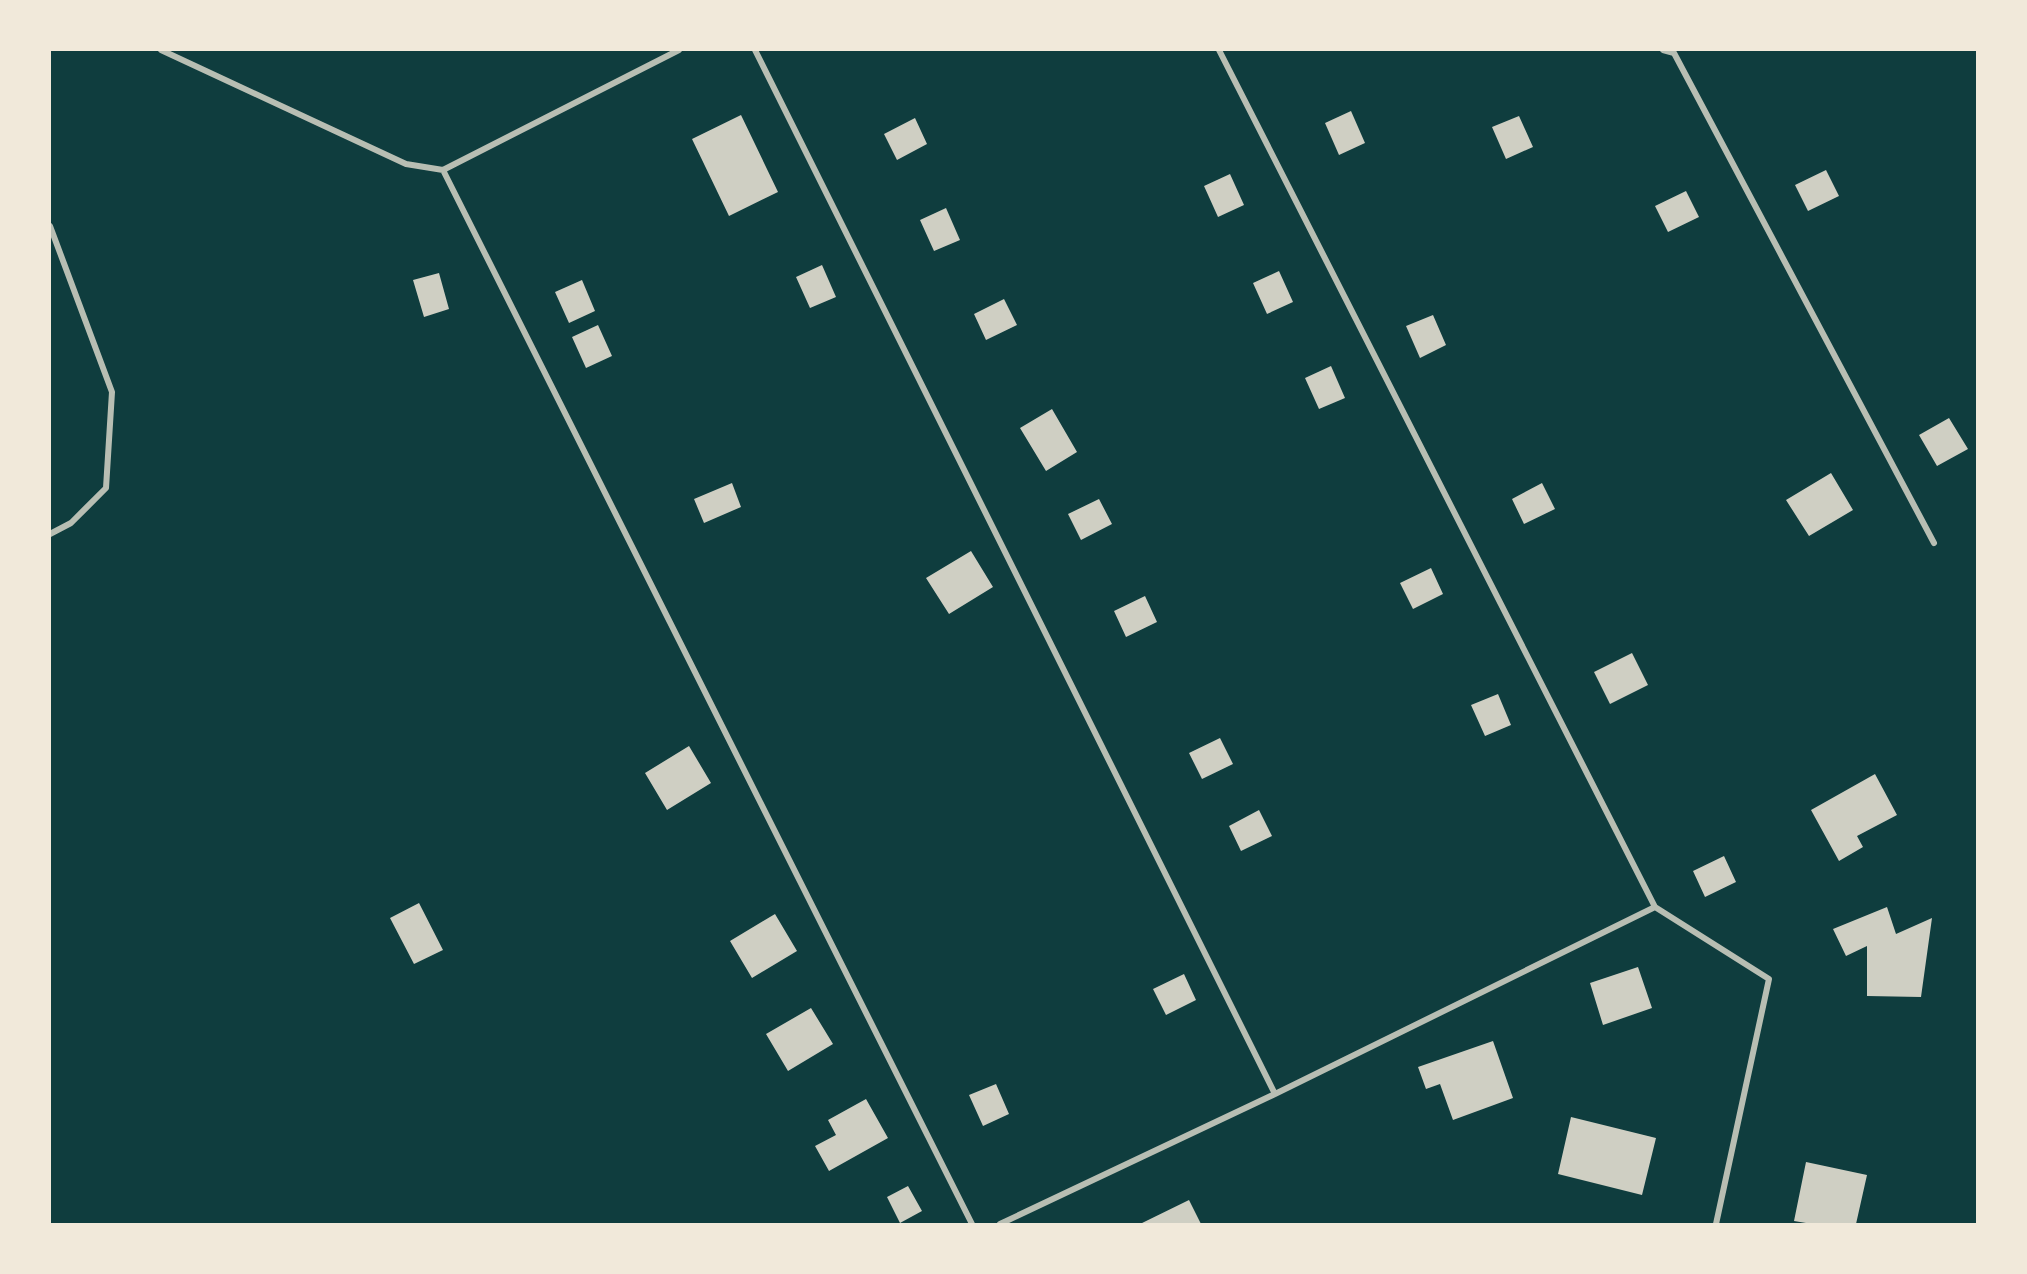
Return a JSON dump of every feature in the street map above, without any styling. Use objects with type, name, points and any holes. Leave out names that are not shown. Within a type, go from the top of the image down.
[{"type":"street","points":[[161,50],[406,164],[443,170],[680,50]]},
{"type":"street","points":[[755,50],[1275,1094]]},
{"type":"street","points":[[1220,50],[1655,907],[1769,979],[1716,1224]]},
{"type":"street","points":[[1663,50],[1674,53],[1934,543]]},
{"type":"street","points":[[443,170],[972,1224]]},
{"type":"street","points":[[50,226],[112,392],[106,488],[71,523],[50,534]]},
{"type":"street","points":[[1000,1224],[1275,1094],[1655,907]]},
{"type":"building","points":[[1351,111],[1365,143],[1339,155],[1325,123]]},
{"type":"building","points":[[741,115],[778,192],[729,216],[692,139]]},
{"type":"building","points":[[1519,116],[1533,147],[1506,159],[1492,127]]},
{"type":"building","points":[[915,118],[927,144],[897,160],[884,134]]},
{"type":"building","points":[[1826,170],[1839,196],[1808,211],[1795,185]]},
{"type":"building","points":[[1230,174],[1244,205],[1218,217],[1204,186]]},
{"type":"building","points":[[1686,191],[1699,217],[1668,232],[1655,206]]},
{"type":"building","points":[[946,208],[960,240],[934,251],[920,220]]},
{"type":"building","points":[[822,265],[836,297],[810,308],[796,277]]},
{"type":"building","points":[[1279,271],[1293,302],[1267,314],[1253,283]]},
{"type":"building","points":[[439,273],[449,309],[424,317],[413,280]]},
{"type":"building","points":[[582,280],[595,311],[569,323],[555,292]]},
{"type":"building","points":[[1004,299],[1017,325],[986,340],[974,314]]},
{"type":"building","points":[[1433,315],[1446,345],[1420,358],[1406,326]]},
{"type":"building","points":[[598,325],[612,356],[586,368],[572,337]]},
{"type":"building","points":[[1331,366],[1345,398],[1319,409],[1305,378]]},
{"type":"building","points":[[1052,409],[1077,452],[1046,471],[1020,428]]},
{"type":"building","points":[[1949,418],[1968,449],[1937,466],[1919,435]]},
{"type":"building","points":[[1831,473],[1853,510],[1809,536],[1786,500]]},
{"type":"building","points":[[732,483],[741,507],[704,523],[694,499]]},
{"type":"building","points":[[1542,483],[1555,509],[1524,524],[1512,499]]},
{"type":"building","points":[[1099,499],[1112,524],[1081,540],[1068,514]]},
{"type":"building","points":[[971,551],[993,587],[949,614],[926,578]]},
{"type":"building","points":[[1431,568],[1443,594],[1413,609],[1400,583]]},
{"type":"building","points":[[1145,596],[1157,622],[1126,637],[1114,611]]},
{"type":"building","points":[[1632,653],[1648,685],[1610,704],[1594,672]]},
{"type":"building","points":[[1498,694],[1511,725],[1485,736],[1471,705]]},
{"type":"building","points":[[1220,738],[1233,764],[1202,779],[1189,753]]},
{"type":"building","points":[[689,746],[711,783],[667,810],[645,773]]},
{"type":"building","points":[[1875,774],[1897,815],[1857,836],[1863,847],[1839,861],[1811,810]]},
{"type":"building","points":[[1259,810],[1272,836],[1241,851],[1229,826]]},
{"type":"building","points":[[1724,856],[1736,882],[1705,897],[1693,871]]},
{"type":"building","points":[[419,903],[443,950],[414,964],[390,918]]},
{"type":"building","points":[[1887,907],[1896,934],[1932,918],[1921,997],[1867,996],[1867,946],[1846,956],[1833,929]]},
{"type":"building","points":[[775,914],[797,951],[752,978],[730,941]]},
{"type":"building","points":[[1638,967],[1652,1008],[1603,1025],[1590,983]]},
{"type":"building","points":[[1184,974],[1196,1000],[1166,1015],[1153,989]]},
{"type":"building","points":[[811,1008],[833,1044],[788,1071],[766,1034]]},
{"type":"building","points":[[1493,1041],[1513,1098],[1453,1120],[1440,1084],[1426,1089],[1418,1067]]},
{"type":"building","points":[[996,1084],[1009,1114],[983,1126],[969,1095]]},
{"type":"building","points":[[866,1099],[888,1138],[829,1171],[815,1146],[836,1135],[828,1120]]},
{"type":"building","points":[[1571,1117],[1656,1138],[1642,1195],[1558,1174]]},
{"type":"building","points":[[1806,1162],[1867,1175],[1856,1224],[1812,1224],[1794,1221]]},
{"type":"building","points":[[908,1186],[922,1211],[900,1223],[887,1197]]},
{"type":"building","points":[[1189,1200],[1201,1224],[1140,1224]]}]
